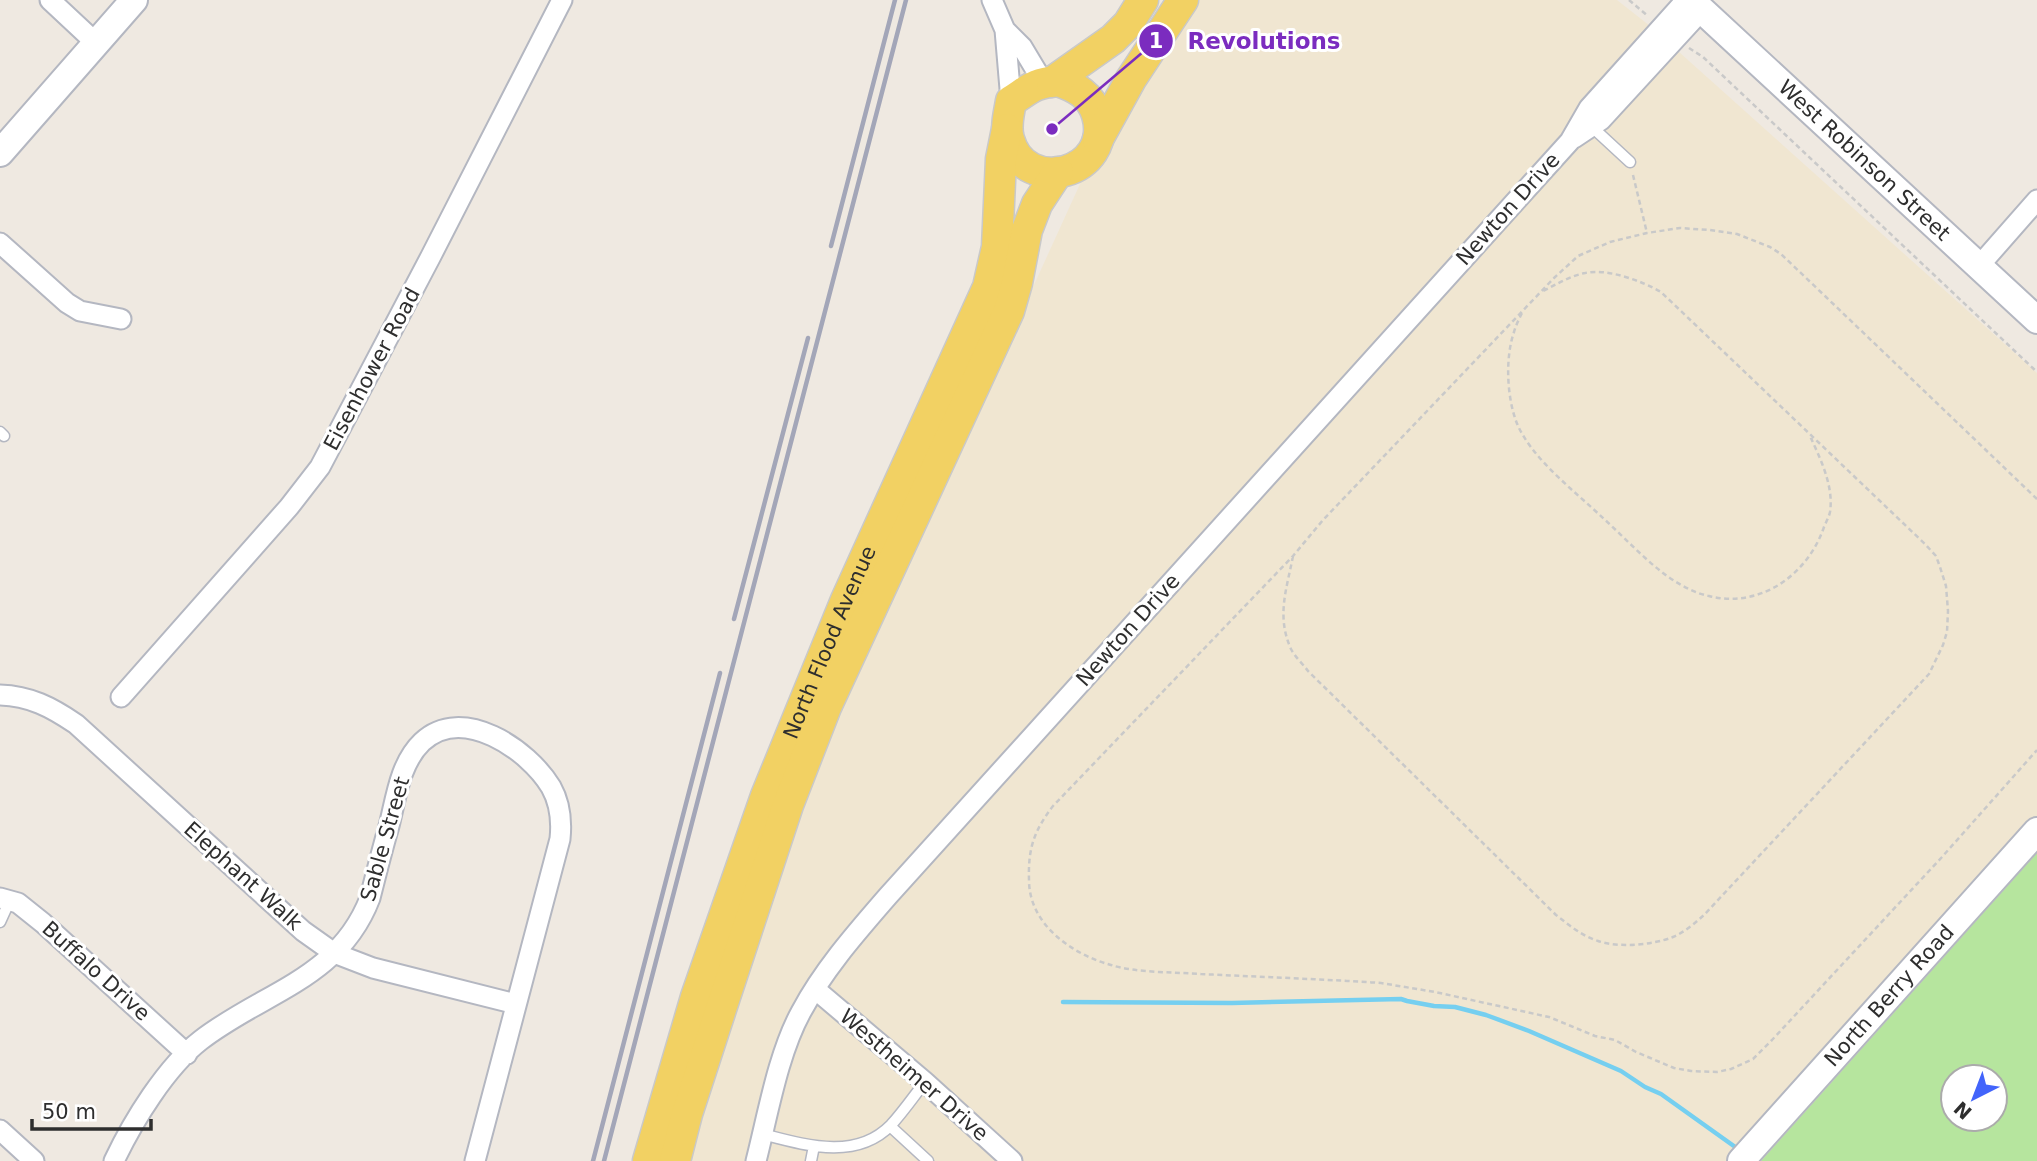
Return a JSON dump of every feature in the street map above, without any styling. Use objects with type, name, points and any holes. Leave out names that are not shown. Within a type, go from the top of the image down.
[{"type":"main road","points":[[1143,0],[1128,24],[1113,39],[1048,82],[1030,87],[1009,115],[1008,137],[1013,151],[1022,162],[1035,170],[1050,173],[1066,172],[1081,165],[1092,153],[1131,79],[1182,0]]},
{"type":"main road","points":[[1048,82],[1072,85],[1085,94],[1094,107],[1099,123],[1098,138]]},
{"type":"main road","name":"North Flood Avenue","points":[[648,1161],[696,997],[766,796],[846,600],[988,287],[997,247],[1001,159],[1009,115]]},
{"type":"main road","name":"North Flood Avenue","points":[[676,1161],[687,1114],[788,805],[826,707],[1009,311],[1027,230],[1037,204],[1058,172]]},
{"type":"street","points":[[50,0],[96,43]]},
{"type":"street","points":[[2,146],[134,0]]},
{"type":"street","name":"Eisenhower Road","points":[[121,698],[289,507],[320,467],[562,0]]},
{"type":"street","points":[[992,0],[1004,30],[1009,115]]},
{"type":"street","name":"Newton Drive","points":[[756,1161],[769,1104],[790,1037],[800,1013],[834,960],[892,891],[1570,141],[1588,122],[1601,120],[1693,3]]},
{"type":"street","name":"West Robinson Street","points":[[1693,3],[2037,320]]},
{"type":"street","points":[[1004,30],[1022,47],[1048,82]]},
{"type":"street","points":[[1979,266],[2037,200]]},
{"type":"street","points":[[0,243],[67,303],[80,311],[121,319]]},
{"type":"street","name":"Elephant Walk","points":[[0,695],[31,699],[46,705],[75,724],[303,931],[334,953],[373,968],[516,1004]]},
{"type":"street","name":"Sable Street","points":[[114,1161],[128,1132],[144,1108],[199,1041],[299,982],[340,948],[364,913],[370,898],[408,760],[423,741],[433,734],[455,727],[486,732],[513,748],[551,787],[560,812],[560,839],[475,1161]]},
{"type":"street","name":"North Berry Road","points":[[1746,1155],[2037,831]]},
{"type":"street","name":"Buffalo Drive","points":[[5,899],[18,903],[43,923],[187,1054]]},
{"type":"street","name":"Westheimer Drive","points":[[815,989],[925,1082],[1012,1161]]},
{"type":"street","points":[[0,1130],[34,1161]]},
{"type":"lane","points":[[1588,122],[1630,162]]},
{"type":"lane","points":[[0,922],[5,899]]},
{"type":"lane","points":[[762,1134],[827,1149],[856,1146],[876,1137],[890,1126],[925,1082]]},
{"type":"lane","points":[[890,1126],[928,1161]]},
{"type":"lane","points":[[811,1161],[814,1146]]},
{"type":"path","points":[[1741,93],[2037,372]]},
{"type":"path","points":[[1630,162],[1647,233]]},
{"type":"path","points":[[2037,499],[1781,254],[1770,247],[1737,234],[1680,228],[1610,242],[1578,256],[1538,294],[1293,556],[1070,787],[1040,823],[1034,836],[1028,867],[1029,891],[1032,903],[1046,927],[1076,951],[1115,966],[1168,972],[1381,983],[1413,988],[1549,1017],[1615,1040],[1674,1068],[1717,1072],[1753,1059],[1772,1040],[2037,750]]},
{"type":"path","points":[[1293,556],[1282,606],[1284,626],[1292,651],[1308,671],[1556,915],[1597,941],[1619,946],[1672,937],[1692,926],[1704,915],[1929,674],[1947,632],[1946,586],[1936,556],[1661,292],[1643,282],[1588,272],[1566,279],[1538,294]]},
{"type":"path","points":[[1524,310],[1513,333],[1509,352],[1511,399],[1516,421],[1526,441],[1650,563],[1684,587],[1727,600],[1745,598],[1766,592],[1783,582],[1796,573],[1809,558],[1821,539],[1830,511],[1824,467],[1808,432]]},
{"type":"shaded area","points":[[1198,0],[1617,0],[1650,26],[2037,373],[2037,1161],[688,1161],[769,890],[832,728],[1080,184],[1107,132]]},
{"type":"green space","points":[[2037,853],[2037,1161],[1761,1161]]},
{"type":"waterway","points":[[1063,1002],[1232,1003],[1401,999],[1455,1007],[1529,1031],[1621,1071],[1661,1094],[1738,1149]]},
{"type":"railway","points":[[831,246],[895,0]]},
{"type":"railway","points":[[604,1161],[906,0]]},
{"type":"railway","points":[[734,619],[808,338]]},
{"type":"railway","points":[[593,1161],[720,673]]},
{"type":"place","name":"Revolutions","points":[[1052,129]]}]
